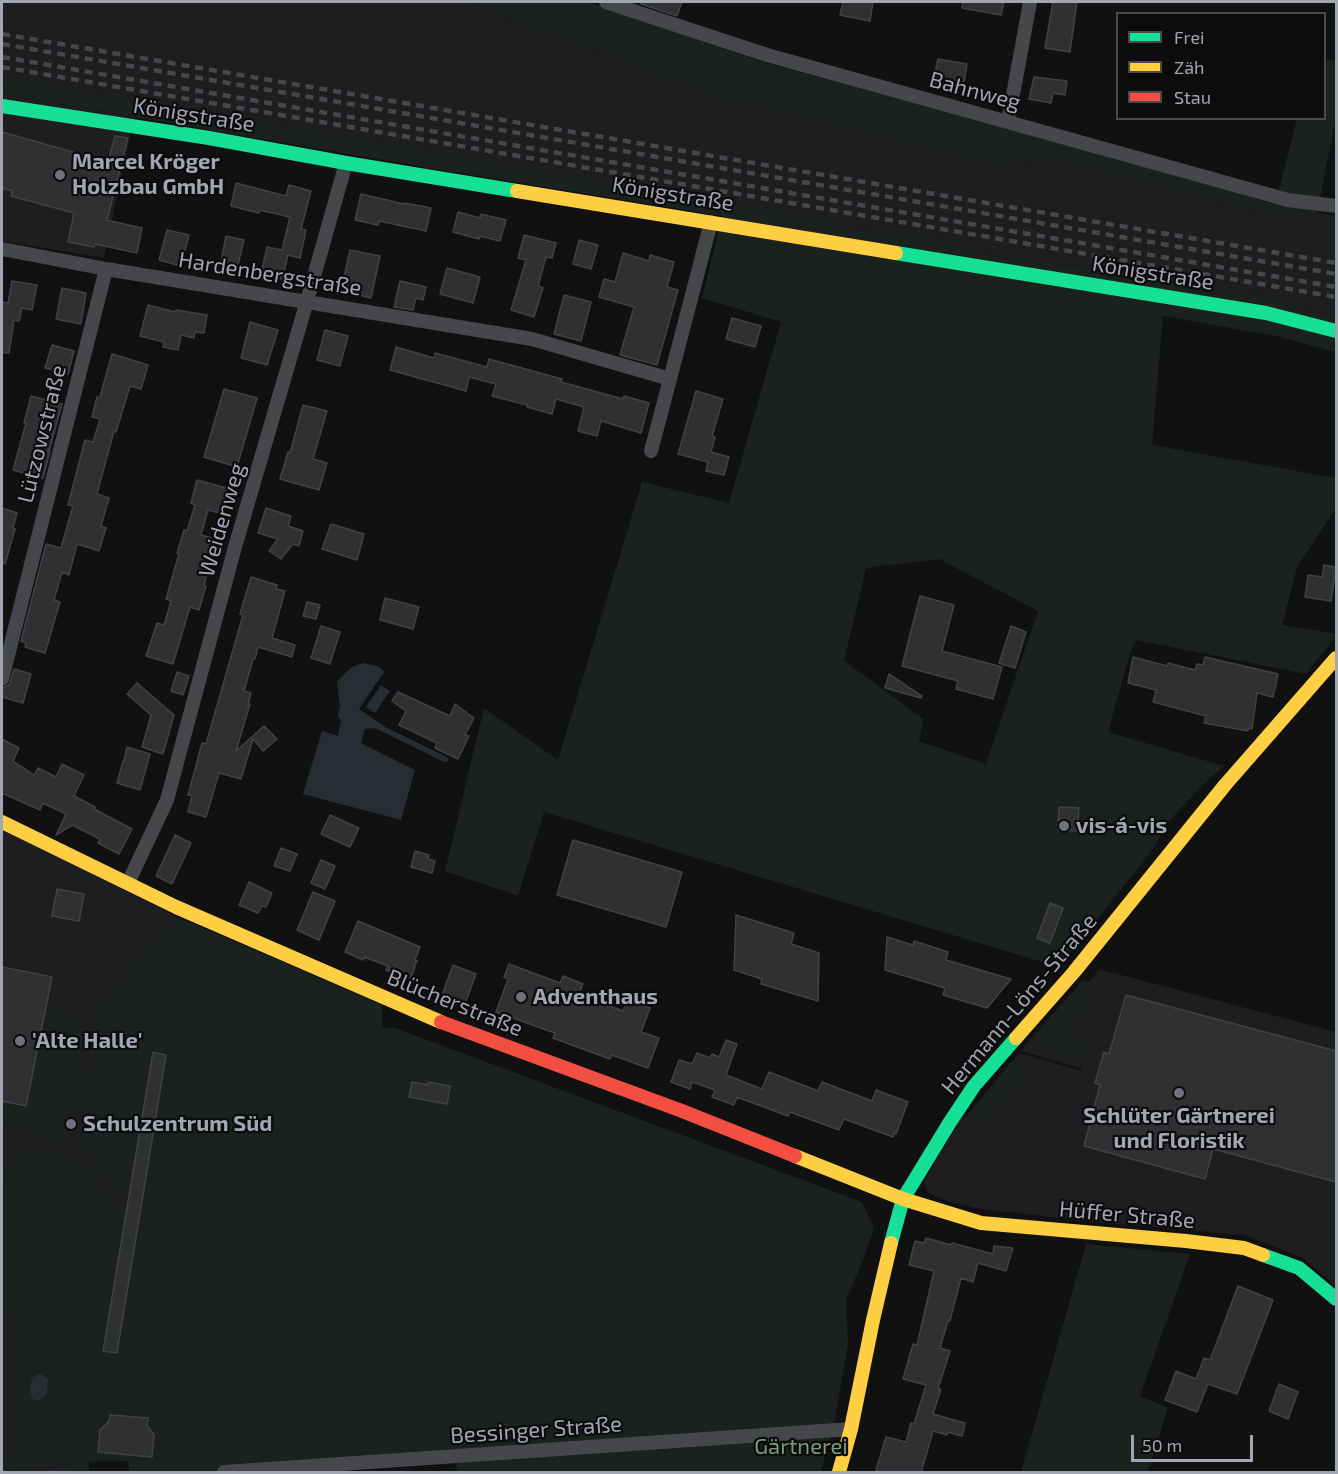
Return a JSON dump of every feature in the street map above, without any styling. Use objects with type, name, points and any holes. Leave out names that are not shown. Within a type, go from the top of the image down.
[{"type":"street","name":"Bahnweg","points":[[606,2],[766,55],[1288,200],[1336,206]]},
{"type":"street","points":[[1008,122],[1030,2]]},
{"type":"street","name":"Königstraße","points":[[2,106],[209,138],[346,163],[1266,313],[1336,331]]},
{"type":"street","name":"Weidenweg","points":[[128,884],[167,800],[235,547],[346,163]]},
{"type":"street","points":[[651,451],[711,222]]},
{"type":"street","name":"Hardenbergstraße","points":[[2,249],[106,269],[532,339],[670,380]]},
{"type":"street","name":"Lützowstraße","points":[[2,678],[106,269]]},
{"type":"street","name":"Hermann-Löns-Straße","points":[[839,1473],[903,1199],[974,1086],[1074,972],[1225,784],[1336,658]]},
{"type":"street","name":"Blücherstraße","points":[[2,822],[176,908],[444,1023],[682,1111],[903,1199]]},
{"type":"street","name":"Hüffer Straße","points":[[903,1199],[981,1223],[1244,1248],[1299,1268],[1336,1299]]},
{"type":"street","name":"Bessinger Straße","points":[[224,1473],[851,1429]]},
{"type":"shaded area","points":[[2,2],[469,2],[626,60],[713,96],[1000,166],[1043,158],[1292,219],[1310,213],[1336,215],[1336,315],[1301,310],[1287,300],[1203,285],[1191,287],[1130,276],[1120,270],[1095,266],[1045,265],[968,252],[958,242],[876,228],[863,232],[851,229],[840,222],[693,197],[669,196],[656,191],[512,166],[487,165],[475,159],[350,138],[324,137],[313,132],[182,109],[157,108],[146,103],[15,80],[2,81]]},
{"type":"shaded area","points":[[2,94],[134,117],[104,258],[2,241]]},
{"type":"shaded area","points":[[363,663],[378,666],[384,672],[359,709],[387,728],[447,757],[449,761],[444,762],[375,728],[365,729],[361,743],[415,770],[401,820],[303,794],[322,731],[338,736],[341,721],[338,716],[340,706],[337,681],[352,667]]},
{"type":"shaded area","points":[[381,685],[390,691],[375,713],[366,707]]},
{"type":"shaded area","name":"Schulzentrum Süd","points":[[2,828],[175,916],[102,1350],[73,1472],[2,1472]]},
{"type":"shaded area","points":[[1099,969],[1336,1032],[1336,1286],[1301,1257],[1244,1235],[1093,1222],[981,1209],[953,1203],[928,1193],[924,1181],[962,1117],[986,1123],[1025,1072],[1018,1062],[1012,1061],[1019,1053],[1081,1071],[1081,1068],[1021,1051],[1028,1042],[1083,1057],[1072,1042],[1088,985],[1098,988],[1099,985],[1089,982]]},
{"type":"shaded area","points":[[41,1374],[48,1379],[47,1394],[38,1401],[31,1396],[30,1387],[32,1378]]},
{"type":"green space","points":[[469,2],[588,2],[763,62],[1275,204],[1297,120],[1326,120],[1326,59],[1336,61],[1336,117],[1317,213],[1292,219],[1043,158],[1000,166],[713,96],[626,60]]},
{"type":"green space","points":[[15,80],[146,103],[157,108],[182,109],[313,132],[324,137],[350,138],[475,159],[487,165],[512,166],[656,191],[669,196],[693,197],[840,222],[851,229],[863,232],[876,228],[958,242],[968,252],[1045,265],[1095,266],[1120,270],[1130,276],[1191,287],[1203,285],[1287,300],[1301,310],[1336,315],[1336,352],[1276,336],[1163,316],[1152,445],[1336,478],[1336,508],[1297,567],[1282,625],[1336,634],[1336,636],[1306,674],[1136,640],[1130,653],[1108,732],[1224,766],[1168,822],[1152,851],[1059,967],[544,812],[518,896],[445,871],[484,708],[558,760],[642,482],[729,503],[781,322],[702,298],[722,216],[2,94],[2,81]],"holes":[[[939,559],[1038,611],[986,764],[919,741],[924,719],[844,661],[866,568]]]},
{"type":"green space","name":"Gärtnerei","points":[[175,916],[382,1005],[382,1028],[395,1028],[862,1202],[874,1228],[846,1300],[848,1345],[835,1419],[821,1472],[458,1472],[453,1455],[240,1470],[129,1472],[128,1461],[89,1462],[89,1472],[69,1472],[68,1464],[10,1469],[20,1392],[18,1334],[21,1314],[2,1311],[2,1219],[6,1175],[9,1167],[27,1154],[36,1153],[71,1158],[88,1166],[97,1190],[111,1203],[126,1206],[128,1196],[119,1195],[108,1187],[98,1162],[84,1152],[90,1052],[93,1044],[101,1042],[152,1051],[153,1043],[103,1032],[98,1026],[106,999],[129,970],[173,924]]},
{"type":"green space","points":[[1083,980],[1100,985],[1099,988],[1088,985],[1072,1042],[1087,1046],[1083,1057],[1028,1042]]},
{"type":"green space","points":[[46,1008],[85,1017],[76,1049],[71,1127],[67,1147],[50,1144],[32,1129],[2,1121],[2,1101],[26,1106]]},
{"type":"green space","points":[[1012,1061],[1018,1062],[1025,1072],[986,1123],[970,1122],[964,1119]]},
{"type":"green space","points":[[1086,1244],[1190,1254],[1140,1396],[1168,1408],[1148,1472],[1021,1472]]},
{"type":"building","points":[[641,2],[682,2],[677,16],[641,4]]},
{"type":"building","points":[[843,2],[873,2],[870,21],[840,15]]},
{"type":"building","points":[[963,2],[1004,2],[1001,15],[962,8]]},
{"type":"building","points":[[1053,2],[1077,2],[1070,52],[1045,48]]},
{"type":"building","points":[[938,59],[967,64],[963,88],[933,83]]},
{"type":"building","points":[[1034,77],[1067,81],[1065,95],[1053,93],[1051,103],[1029,99]]},
{"type":"building","name":"Marcel Kröger Holzbau GmbH","points":[[2,132],[108,162],[115,136],[128,138],[107,220],[142,228],[137,253],[95,244],[94,247],[68,242],[74,213],[11,196],[12,191],[2,188]]},
{"type":"building","points":[[236,183],[286,196],[289,185],[311,191],[301,229],[306,230],[300,258],[288,255],[282,279],[261,274],[267,247],[282,250],[290,217],[231,206]]},
{"type":"building","points":[[361,194],[431,208],[426,231],[379,221],[378,225],[355,220]]},
{"type":"building","points":[[458,212],[480,218],[481,214],[506,220],[500,241],[480,236],[479,239],[453,232]]},
{"type":"building","points":[[167,230],[189,235],[181,266],[159,260]]},
{"type":"building","points":[[524,235],[556,243],[552,258],[546,257],[538,286],[543,288],[534,317],[511,310],[526,260],[518,258]]},
{"type":"building","points":[[226,236],[244,240],[238,265],[221,261]]},
{"type":"building","points":[[579,240],[598,245],[591,269],[573,264]]},
{"type":"building","points":[[350,250],[380,256],[371,298],[341,291]]},
{"type":"building","points":[[623,253],[649,261],[650,255],[674,262],[667,287],[678,290],[657,365],[620,355],[634,307],[599,297],[604,279],[615,282]]},
{"type":"building","points":[[447,268],[480,277],[473,303],[440,294]]},
{"type":"building","points":[[12,281],[37,285],[32,310],[22,308],[19,321],[14,320],[9,353],[2,353],[2,302],[8,303]]},
{"type":"building","points":[[400,281],[426,287],[423,300],[416,298],[413,310],[394,307]]},
{"type":"building","points":[[62,288],[86,293],[81,324],[56,319]]},
{"type":"building","points":[[564,295],[591,302],[581,341],[554,334]]},
{"type":"building","points":[[148,305],[175,312],[176,310],[207,315],[204,333],[195,332],[194,338],[181,335],[178,350],[163,347],[164,342],[140,336]]},
{"type":"building","points":[[732,318],[761,326],[755,347],[726,339]]},
{"type":"building","points":[[250,322],[278,330],[267,365],[241,358]]},
{"type":"building","points":[[325,330],[348,336],[340,366],[317,360]]},
{"type":"building","points":[[52,345],[74,351],[68,374],[45,368]]},
{"type":"building","points":[[396,347],[434,358],[435,353],[487,367],[489,359],[562,379],[561,382],[623,399],[624,396],[649,403],[641,433],[601,421],[597,436],[578,431],[584,407],[556,399],[552,414],[492,396],[496,384],[469,377],[466,391],[390,370]]},
{"type":"building","points":[[112,354],[148,365],[141,389],[130,386],[116,432],[114,431],[97,494],[109,498],[101,526],[106,528],[99,551],[77,544],[69,575],[62,572],[54,600],[60,602],[45,653],[25,647],[26,643],[21,641],[46,544],[61,548],[73,506],[68,505],[85,440],[93,442],[100,419],[92,417]]},
{"type":"building","points":[[224,389],[257,398],[237,467],[204,457]]},
{"type":"building","points":[[696,391],[723,399],[712,436],[715,437],[711,452],[729,457],[724,475],[706,471],[708,462],[678,454]]},
{"type":"building","points":[[31,396],[62,404],[43,478],[13,470]]},
{"type":"building","points":[[303,405],[327,411],[313,459],[327,463],[319,490],[280,479],[288,452],[290,453]]},
{"type":"building","points":[[197,480],[230,489],[223,514],[208,510],[201,535],[217,539],[199,610],[190,607],[173,664],[146,656],[157,623],[164,625],[171,601],[166,599],[184,530],[187,531],[195,505],[191,503]]},
{"type":"building","points":[[2,508],[17,513],[5,564],[2,563]]},
{"type":"building","points":[[266,508],[291,516],[288,526],[303,531],[299,546],[293,544],[281,559],[269,551],[278,539],[258,533]]},
{"type":"building","points":[[331,524],[364,534],[357,560],[322,549]]},
{"type":"building","points":[[1324,565],[1336,567],[1331,601],[1305,597],[1308,575],[1322,577]]},
{"type":"building","points":[[251,577],[277,585],[276,589],[285,591],[272,638],[295,645],[292,657],[258,647],[244,691],[251,693],[248,704],[250,704],[236,751],[264,726],[277,739],[263,751],[253,739],[241,779],[219,773],[206,817],[188,812],[192,796],[188,795],[202,743],[206,744],[243,615],[240,614]]},
{"type":"building","points":[[920,596],[954,605],[942,651],[1002,667],[993,699],[956,689],[958,681],[902,666]]},
{"type":"building","points":[[385,598],[419,607],[413,629],[380,620]]},
{"type":"building","points":[[307,602],[320,605],[316,619],[303,616]]},
{"type":"building","points":[[321,626],[340,632],[330,664],[311,658]]},
{"type":"building","points":[[1011,626],[1026,632],[1015,668],[999,663]]},
{"type":"building","points":[[1133,657],[1167,666],[1168,663],[1195,670],[1197,664],[1203,665],[1205,657],[1278,674],[1273,697],[1257,693],[1252,729],[1248,728],[1248,731],[1204,723],[1206,716],[1153,702],[1156,690],[1128,683]]},
{"type":"building","points":[[14,669],[31,674],[23,703],[2,697],[3,688],[9,685]]},
{"type":"building","points":[[177,672],[189,676],[183,695],[171,691]]},
{"type":"building","points":[[889,674],[922,696],[921,698],[885,688]]},
{"type":"building","points":[[137,683],[174,715],[163,754],[142,747],[151,715],[127,694]]},
{"type":"building","points":[[398,692],[450,716],[455,704],[474,718],[465,735],[469,736],[458,759],[435,748],[437,743],[399,725],[406,711],[392,701]]},
{"type":"building","points":[[2,739],[19,748],[13,761],[34,775],[38,768],[56,777],[62,764],[84,775],[74,796],[132,829],[119,854],[98,843],[100,839],[72,825],[56,835],[66,814],[43,803],[40,810],[2,793]]},
{"type":"building","points":[[127,747],[150,754],[140,790],[117,783]]},
{"type":"building","points":[[1059,807],[1079,808],[1077,831],[1058,830]]},
{"type":"building","points":[[330,815],[359,828],[350,847],[321,834]]},
{"type":"building","points":[[175,835],[191,843],[172,884],[156,876]]},
{"type":"building","points":[[573,840],[682,872],[666,927],[557,895]]},
{"type":"building","points":[[281,848],[297,854],[290,871],[274,866]]},
{"type":"building","points":[[415,851],[429,855],[428,859],[435,861],[432,873],[411,867]]},
{"type":"building","points":[[321,860],[335,866],[325,889],[311,883]]},
{"type":"building","points":[[249,882],[272,893],[266,907],[262,906],[258,913],[239,905]]},
{"type":"building","points":[[57,889],[84,894],[79,921],[52,916]]},
{"type":"building","points":[[313,892],[335,901],[319,940],[297,930]]},
{"type":"building","points":[[1050,903],[1063,908],[1050,943],[1037,938]]},
{"type":"building","points":[[736,915],[794,933],[791,944],[819,953],[818,1001],[761,984],[762,979],[734,970]]},
{"type":"building","points":[[358,921],[420,947],[410,980],[386,970],[388,966],[364,957],[363,960],[345,952]]},
{"type":"building","points":[[887,937],[913,945],[914,941],[948,952],[946,960],[1011,979],[987,1008],[943,995],[945,988],[885,970]]},
{"type":"building","points":[[509,964],[560,983],[563,976],[583,984],[578,995],[623,1011],[627,1002],[650,1008],[641,1032],[659,1038],[648,1068],[612,1055],[610,1059],[553,1038],[555,1033],[496,1012],[508,979],[504,977]]},
{"type":"building","points":[[453,965],[476,974],[465,1004],[442,995]]},
{"type":"building","name":"'Alte Halle'","points":[[2,967],[52,977],[26,1106],[2,1101]]},
{"type":"building","points":[[1126,995],[1336,1051],[1336,1182],[1213,1149],[1205,1179],[1084,1146],[1100,1085],[1095,1083],[1104,1052],[1109,1054]]},
{"type":"building","points":[[726,1040],[737,1044],[726,1075],[762,1089],[769,1072],[818,1091],[822,1082],[872,1101],[876,1090],[908,1102],[896,1134],[894,1133],[893,1137],[844,1119],[839,1130],[790,1112],[788,1116],[737,1097],[734,1105],[712,1097],[715,1090],[692,1082],[690,1089],[671,1082],[679,1060],[692,1064],[697,1053],[710,1058],[712,1054],[719,1057]]},
{"type":"building","points":[[153,1052],[166,1055],[117,1353],[103,1351]]},
{"type":"building","points":[[412,1082],[450,1086],[447,1104],[409,1097]]},
{"type":"building","points":[[926,1238],[993,1254],[994,1246],[1013,1248],[1006,1271],[978,1263],[973,1282],[961,1278],[950,1321],[948,1321],[940,1348],[950,1351],[933,1414],[965,1423],[962,1436],[933,1431],[921,1473],[883,1473],[876,1470],[886,1437],[906,1442],[926,1385],[903,1379],[913,1344],[917,1345],[934,1271],[909,1265],[915,1241],[924,1243]]},
{"type":"building","points":[[1238,1286],[1273,1300],[1237,1394],[1208,1384],[1197,1412],[1165,1400],[1176,1371],[1196,1379],[1204,1358],[1210,1360]]},
{"type":"building","points":[[1279,1384],[1298,1392],[1288,1419],[1269,1411]]},
{"type":"building","points":[[110,1415],[148,1418],[147,1425],[154,1435],[152,1457],[98,1452],[100,1430],[109,1421]]},
{"type":"railway","points":[[2,34],[1336,263]]},
{"type":"railway","points":[[2,44],[1336,274]]},
{"type":"railway","points":[[2,57],[1336,287]]},
{"type":"railway","points":[[2,67],[1336,297]]},
{"type":"traffic: fast","points":[[2,106],[209,138],[517,191]]},
{"type":"traffic: fast","points":[[896,253],[1266,313],[1336,331]]},
{"type":"traffic: fast","points":[[891,1243],[903,1199],[974,1086],[1016,1038]]},
{"type":"traffic: fast","points":[[1263,1255],[1299,1268],[1336,1299]]},
{"type":"traffic: slow","points":[[517,191],[896,253]]},
{"type":"traffic: slow","points":[[1016,1038],[1074,972],[1225,785],[1336,658]]},
{"type":"traffic: slow","points":[[2,822],[176,907],[441,1022]]},
{"type":"traffic: slow","points":[[795,1156],[903,1199],[981,1223],[1186,1241],[1244,1248],[1263,1255]]},
{"type":"traffic: slow","points":[[839,1472],[851,1429],[891,1243]]},
{"type":"traffic: jam","points":[[441,1022],[682,1111],[795,1156]]},
{"type":"place","name":"Marcel Kröger Holzbau GmbH","points":[[60,175]]},
{"type":"place","name":"vis-á-vis","points":[[1064,826]]},
{"type":"place","name":"Adventhaus","points":[[521,997]]},
{"type":"place","name":"'Alte Halle'","points":[[20,1041]]},
{"type":"place","name":"Schlüter Gärtnerei und Floristik","points":[[1179,1093]]},
{"type":"place","name":"Schulzentrum Süd","points":[[71,1124]]}]
